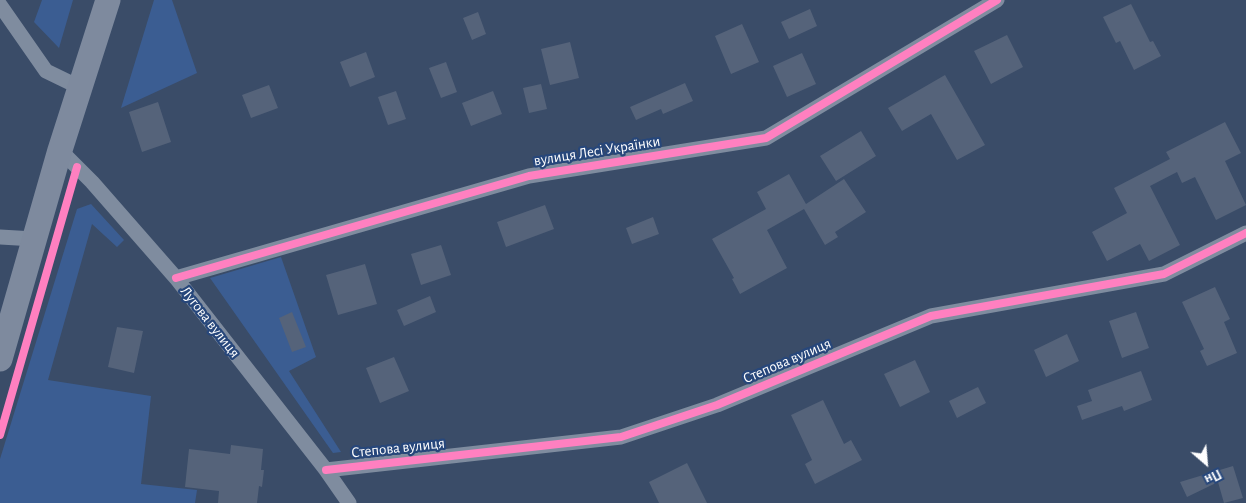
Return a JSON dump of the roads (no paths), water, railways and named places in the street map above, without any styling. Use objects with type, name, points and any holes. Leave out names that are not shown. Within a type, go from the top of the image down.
[{"type":"main road","points":[[0,359],[60,150],[108,0]]},
{"type":"street","name":"вулиця Лесі Українки","points":[[176,278],[529,176],[766,138],[997,0]]},
{"type":"street","points":[[0,6],[46,71],[79,87]]},
{"type":"street","name":"Лугова вулиця","points":[[60,150],[92,182],[176,278],[326,470],[349,503]]},
{"type":"street","name":"Степова вулиця","points":[[326,470],[621,437],[717,405],[931,316],[1164,274],[1246,233]]},
{"type":"street","points":[[0,237],[34,239]]}]
